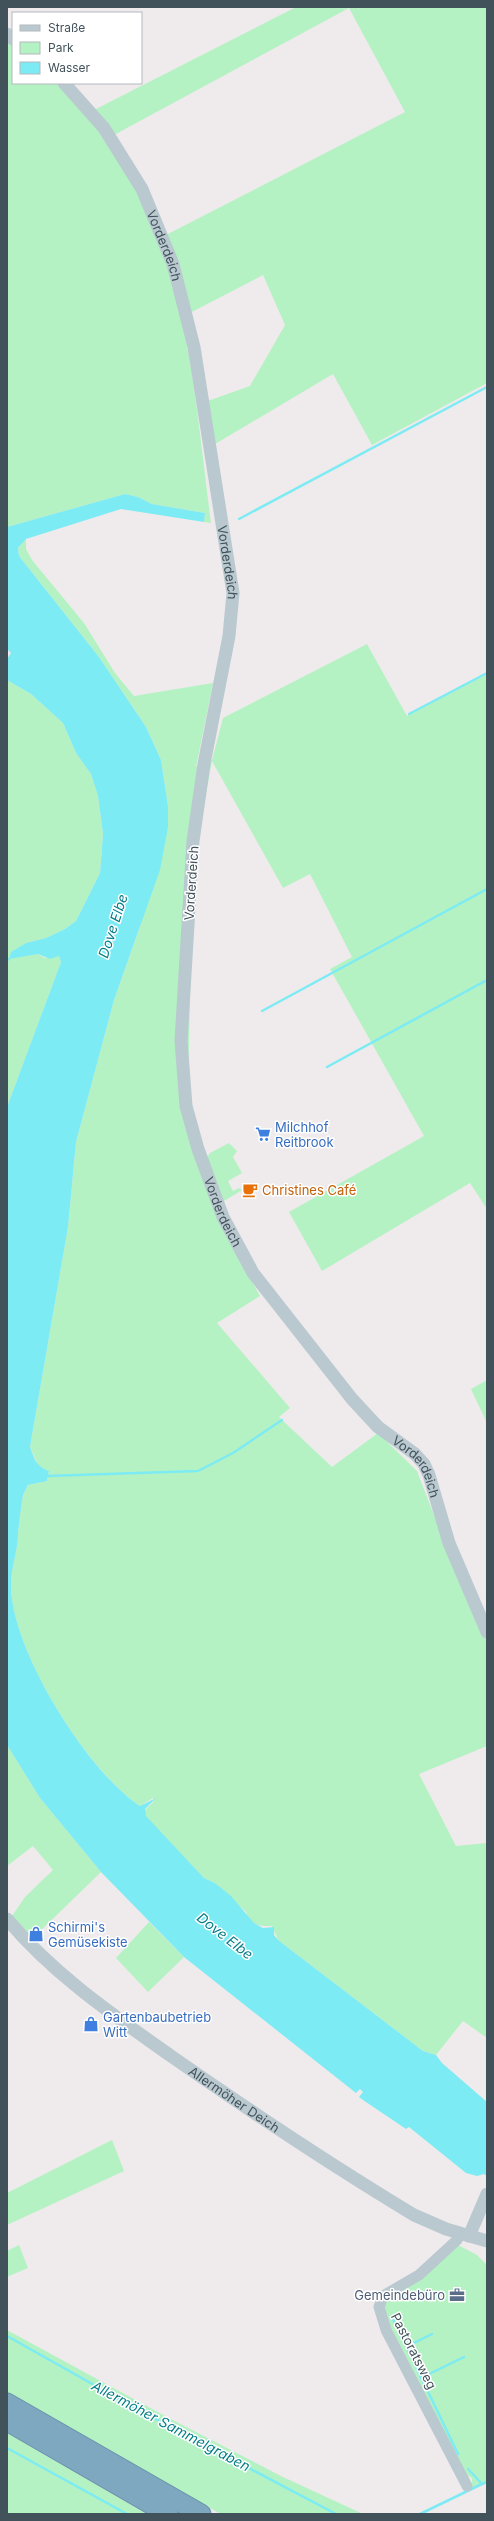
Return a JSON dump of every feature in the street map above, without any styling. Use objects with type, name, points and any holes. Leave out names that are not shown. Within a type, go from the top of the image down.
[{"type":"highway","points":[[7,2404],[201,2514]]},
{"type":"highway","points":[[7,2421],[168,2514]]},
{"type":"street","name":"Vorderdeich","points":[[65,84],[104,128],[139,184],[174,264],[194,347],[233,593],[227,648],[204,764],[193,841],[181,1041],[186,1106],[198,1149],[223,1217],[254,1273],[352,1399],[378,1427],[415,1454],[424,1464],[429,1475],[448,1543],[487,1632]]},
{"type":"street","name":"Allermöher Deich","points":[[7,1919],[30,1946],[84,1992],[210,2083],[377,2193],[414,2215],[464,2235],[487,2241]]},
{"type":"street","points":[[464,2235],[487,2194]]},
{"type":"street","name":"Pastoratsweg","points":[[464,2235],[419,2275],[383,2296],[379,2307],[386,2330],[467,2486]]},
{"type":"green space","points":[[296,7],[487,7],[487,383],[372,445],[333,374],[210,447],[202,403],[250,386],[285,325],[263,275],[188,314],[164,236],[405,112],[349,8],[114,135],[94,110]]},
{"type":"green space","points":[[7,40],[12,44],[12,84],[58,84],[92,120],[119,159],[144,204],[158,235],[169,267],[177,298],[190,362],[211,523],[204,522],[205,513],[152,504],[138,497],[125,494],[7,527]]},
{"type":"green space","points":[[26,539],[26,549],[32,560],[84,623],[115,673],[134,696],[213,683],[196,767],[212,760],[223,718],[367,644],[407,716],[487,674],[487,1209],[470,1183],[322,1271],[289,1212],[424,1136],[330,969],[352,957],[310,874],[283,888],[212,761],[197,842],[191,952],[188,1091],[206,1159],[210,1153],[229,1143],[237,1151],[233,1157],[242,1173],[228,1181],[233,1191],[239,1188],[242,1190],[221,1203],[222,1227],[260,1296],[217,1323],[290,1408],[279,1417],[332,1467],[378,1433],[417,1471],[467,1601],[487,1638],[487,1746],[419,1774],[456,1846],[487,1843],[487,2038],[463,2021],[436,2055],[423,2051],[278,1940],[272,1926],[260,1926],[250,1921],[246,1912],[215,1883],[204,1878],[146,1817],[144,1811],[154,1801],[153,1798],[140,1806],[119,1789],[98,1766],[76,1738],[56,1707],[23,1642],[14,1611],[11,1578],[17,1546],[23,1495],[28,1485],[47,1481],[49,1471],[39,1467],[30,1447],[68,1227],[76,1142],[114,1000],[140,927],[168,827],[168,806],[161,760],[146,727],[99,657],[19,556],[18,548]]},
{"type":"green space","points":[[7,680],[31,694],[63,723],[76,753],[91,774],[98,796],[103,834],[100,873],[76,921],[65,929],[46,938],[26,943],[12,952],[9,958],[38,954],[45,958],[59,956],[61,962],[7,1107]]},
{"type":"green space","points":[[487,1380],[487,1423],[471,1389]]},
{"type":"green space","points":[[7,1745],[40,1798],[101,1872],[32,1939],[12,1916],[25,1897],[53,1870],[33,1846],[7,1866]]},
{"type":"green space","points":[[149,1922],[184,1957],[148,1992],[116,1958]]},
{"type":"green space","points":[[112,2140],[124,2171],[7,2225],[7,2193]]},
{"type":"green space","points":[[19,2245],[28,2268],[7,2277],[7,2251]]},
{"type":"green space","points":[[458,2245],[477,2255],[487,2265],[487,2483],[469,2491],[467,2486],[472,2484],[472,2478],[462,2473],[383,2313],[386,2298]]},
{"type":"green space","points":[[7,2330],[165,2416],[283,2477],[363,2514],[221,2514],[79,2438],[7,2396]]},
{"type":"green space","points":[[7,2433],[147,2514],[7,2514]]},
{"type":"water","name":"Dove Elbe","points":[[125,494],[138,497],[152,504],[205,513],[204,522],[121,509],[26,539],[18,548],[19,556],[99,657],[146,727],[161,760],[168,806],[168,827],[160,870],[114,1000],[76,1142],[68,1227],[30,1447],[36,1462],[41,1467],[49,1471],[47,1481],[28,1485],[23,1495],[17,1546],[11,1578],[14,1611],[23,1641],[38,1674],[56,1707],[76,1738],[98,1766],[119,1789],[140,1806],[156,1798],[145,1809],[146,1816],[204,1878],[215,1883],[231,1896],[254,1923],[263,1928],[274,1927],[274,1935],[278,1940],[423,2051],[436,2055],[442,2063],[487,2102],[487,2176],[484,2174],[477,2176],[466,2173],[409,2127],[406,2129],[363,2100],[359,2097],[363,2092],[360,2089],[356,2093],[184,1957],[101,1872],[40,1798],[7,1745],[7,1107],[61,962],[59,956],[50,959],[38,954],[9,959],[11,952],[26,943],[46,938],[65,929],[76,921],[100,873],[103,834],[98,796],[91,774],[76,753],[63,723],[31,694],[7,680],[7,659],[11,653],[7,649],[7,527]]},
{"type":"waterway","points":[[239,519],[487,387]]},
{"type":"waterway","points":[[409,714],[487,673]]},
{"type":"waterway","points":[[262,1011],[487,889]]},
{"type":"waterway","points":[[327,1067],[487,980]]},
{"type":"waterway","points":[[47,1476],[198,1471],[233,1453],[282,1420]]},
{"type":"waterway","points":[[392,2317],[458,2454]]},
{"type":"waterway","points":[[406,2347],[432,2334]]},
{"type":"waterway","name":"Allermöher Sammelgraben","points":[[7,2336],[135,2408],[336,2514]]},
{"type":"waterway","points":[[421,2378],[464,2357]]},
{"type":"waterway","points":[[7,2448],[127,2514]]},
{"type":"waterway","points":[[468,2469],[482,2484],[487,2482]]},
{"type":"waterway","points":[[420,2514],[482,2484]]},
{"type":"place","name":"Milchhof Reitbrook","points":[[263,1134]]},
{"type":"place","name":"Christines Café","points":[[250,1190]]},
{"type":"place","name":"Schirmi's Gemüsekiste","points":[[36,1934]]},
{"type":"place","name":"Gartenbaubetrieb Witt","points":[[91,2024]]},
{"type":"place","name":"Gemeindebüro","points":[[457,2295]]}]
